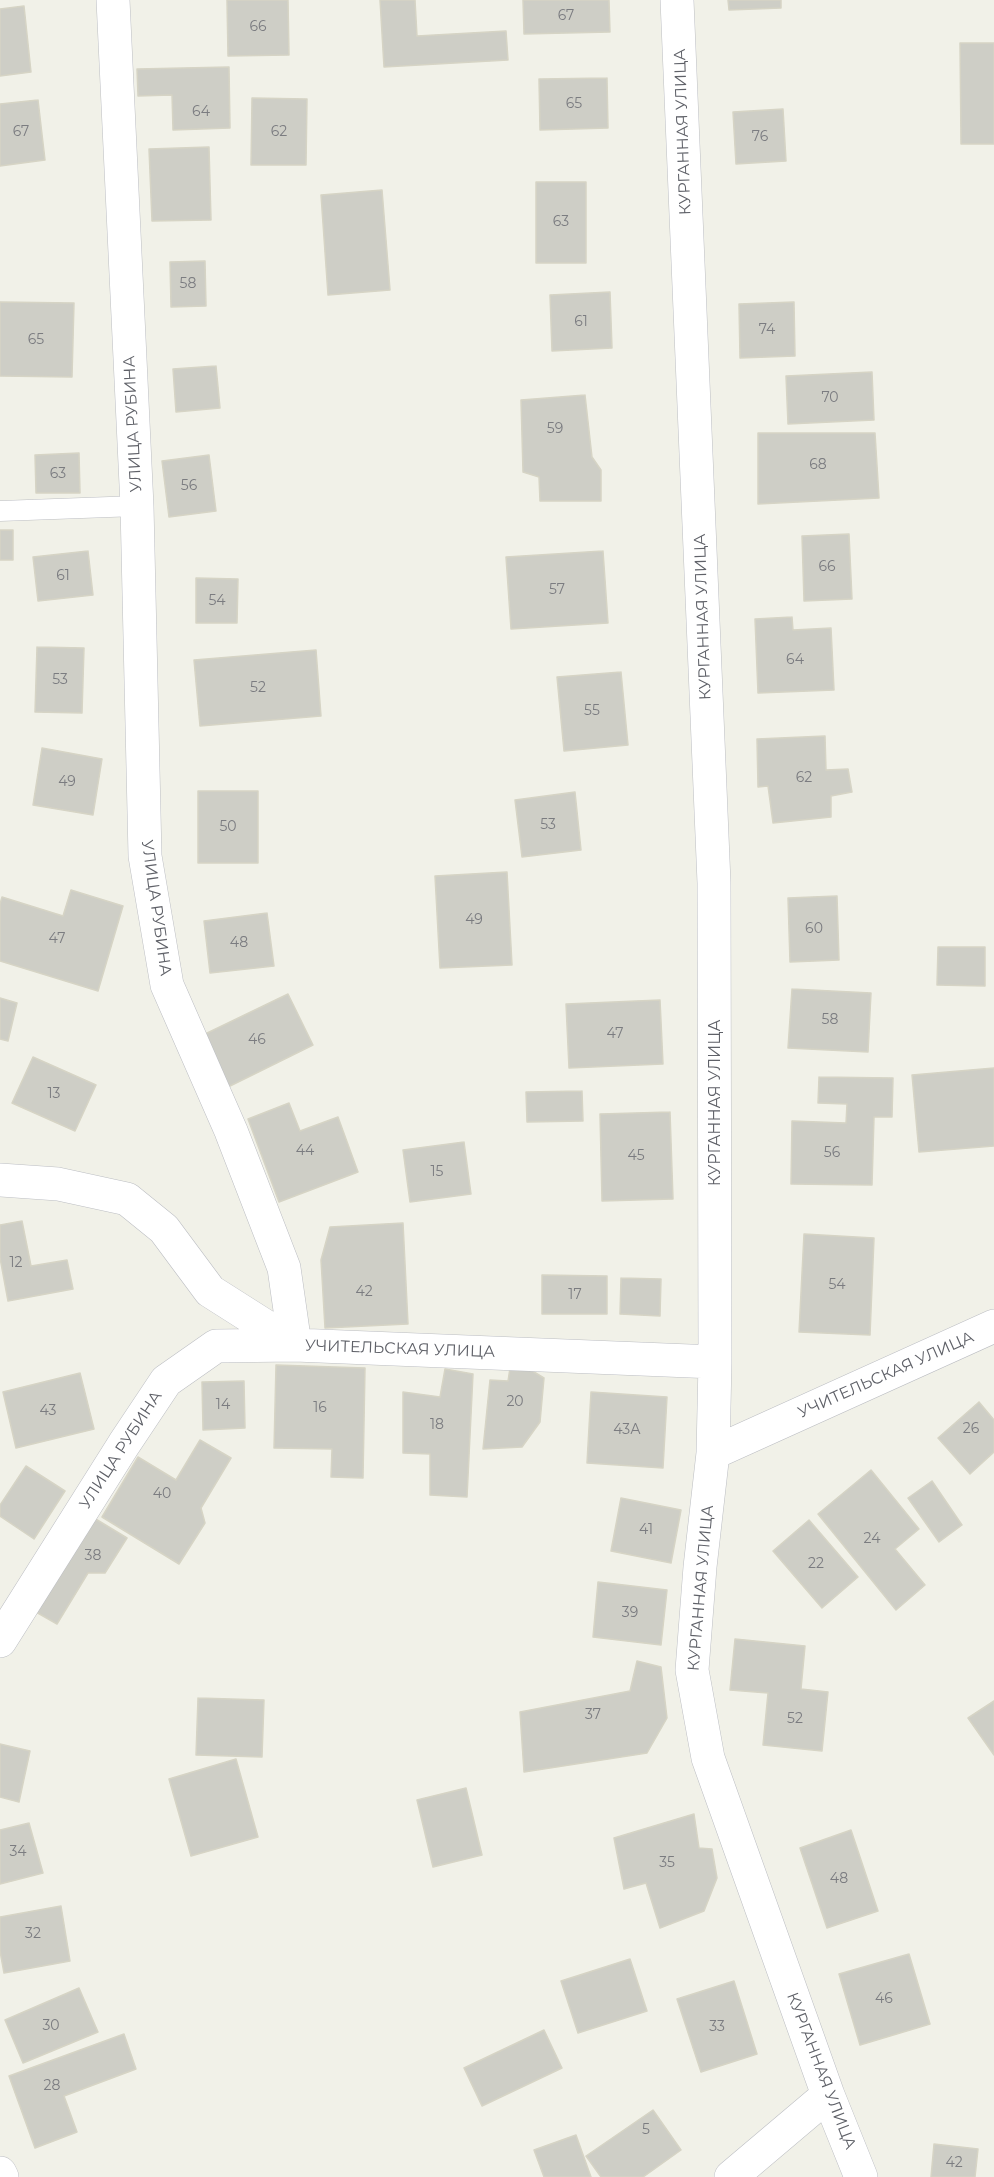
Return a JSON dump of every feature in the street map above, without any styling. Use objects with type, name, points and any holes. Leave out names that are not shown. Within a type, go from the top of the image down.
[{"type":"street","name":"УЛИЦА РУБИНА","points":[[0,1641],[166,1381],[216,1346],[295,1345],[284,1268],[231,1131],[166,985],[145,856],[136,506],[113,0]]},
{"type":"street","name":"КУРГАННАЯ УЛИЦА","points":[[677,0],[714,883],[715,1362],[713,1453],[700,1567],[692,1670],[708,1758],[828,2095],[861,2177]]},
{"type":"street","name":"УЧИТЕЛЬСКАЯ УЛИЦА","points":[[0,1180],[58,1184],[127,1200],[164,1229],[210,1291],[295,1345],[715,1362]]},
{"type":"street","name":"УЧИТЕЛЬСКАЯ УЛИЦА","points":[[713,1453],[994,1326]]},
{"type":"street","points":[[731,2177],[828,2095]]},
{"type":"lane","points":[[0,511],[136,506]]},
{"type":"building","points":[[227,0],[288,0],[289,55],[228,56]]},
{"type":"building","points":[[380,0],[415,0],[417,36],[506,31],[508,60],[384,67]]},
{"type":"building","points":[[523,0],[609,0],[610,32],[524,34]]},
{"type":"building","points":[[728,0],[781,0],[781,8],[729,10]]},
{"type":"building","points":[[24,6],[31,72],[0,76],[0,9]]},
{"type":"building","points":[[960,43],[994,43],[994,144],[961,144]]},
{"type":"building","points":[[229,67],[230,128],[173,130],[172,95],[138,96],[137,69]]},
{"type":"building","points":[[607,78],[608,128],[540,130],[539,79]]},
{"type":"building","points":[[252,98],[307,99],[306,165],[251,165]]},
{"type":"building","points":[[38,100],[45,160],[0,166],[0,104]]},
{"type":"building","points":[[783,109],[786,161],[736,164],[733,112]]},
{"type":"building","points":[[209,147],[211,220],[152,221],[149,149]]},
{"type":"building","points":[[536,182],[586,182],[586,263],[536,263]]},
{"type":"building","points":[[382,190],[390,290],[328,295],[321,195]]},
{"type":"building","points":[[205,261],[206,306],[171,307],[170,262]]},
{"type":"building","points":[[610,292],[612,348],[552,351],[550,295]]},
{"type":"building","points":[[0,302],[74,303],[72,377],[0,376]]},
{"type":"building","points":[[794,302],[795,356],[740,358],[739,304]]},
{"type":"building","points":[[216,366],[220,408],[176,412],[173,369]]},
{"type":"building","points":[[872,372],[874,420],[788,424],[786,376]]},
{"type":"building","points":[[585,395],[592,457],[601,470],[601,501],[540,501],[539,477],[523,472],[521,400]]},
{"type":"building","points":[[758,433],[875,433],[879,498],[758,504]]},
{"type":"building","points":[[79,453],[80,493],[36,493],[35,455]]},
{"type":"building","points":[[209,455],[216,511],[169,517],[162,461]]},
{"type":"building","points":[[0,530],[13,530],[13,560],[0,560]]},
{"type":"building","points":[[849,534],[852,599],[804,601],[802,536]]},
{"type":"building","points":[[88,551],[93,595],[38,601],[33,557]]},
{"type":"building","points":[[603,551],[608,623],[511,629],[506,557]]},
{"type":"building","points":[[196,578],[238,579],[237,623],[196,623]]},
{"type":"building","points":[[792,617],[793,630],[831,628],[834,690],[758,693],[755,619]]},
{"type":"building","points":[[37,647],[84,648],[82,713],[35,712]]},
{"type":"building","points":[[316,650],[321,716],[200,726],[194,660]]},
{"type":"building","points":[[621,672],[628,745],[564,751],[557,677]]},
{"type":"building","points":[[825,736],[826,770],[848,769],[852,792],[831,796],[831,817],[773,823],[768,786],[758,787],[757,739]]},
{"type":"building","points":[[42,748],[102,759],[93,815],[33,805]]},
{"type":"building","points":[[198,791],[258,791],[258,863],[198,863]]},
{"type":"building","points":[[575,792],[581,850],[522,857],[515,800]]},
{"type":"building","points":[[507,872],[512,965],[440,968],[435,876]]},
{"type":"building","points":[[71,890],[123,906],[98,991],[0,961],[2,897],[63,916]]},
{"type":"building","points":[[837,896],[839,960],[790,962],[788,898]]},
{"type":"building","points":[[267,913],[274,966],[210,973],[204,921]]},
{"type":"building","points":[[938,947],[985,947],[985,986],[937,985]]},
{"type":"building","points":[[792,989],[871,993],[868,1052],[788,1048]]},
{"type":"building","points":[[288,994],[313,1045],[226,1088],[201,1036]]},
{"type":"building","points":[[0,998],[17,1003],[8,1041],[0,1039]]},
{"type":"building","points":[[660,1000],[663,1064],[569,1068],[566,1004]]},
{"type":"building","points":[[33,1057],[96,1085],[75,1131],[12,1103]]},
{"type":"building","points":[[994,1068],[994,1146],[919,1152],[912,1075]]},
{"type":"building","points":[[819,1077],[893,1078],[892,1117],[874,1117],[872,1185],[791,1184],[792,1121],[846,1123],[847,1104],[818,1103]]},
{"type":"building","points":[[582,1091],[583,1121],[527,1122],[526,1092]]},
{"type":"building","points":[[289,1103],[300,1131],[338,1117],[358,1172],[279,1202],[248,1119]]},
{"type":"building","points":[[670,1112],[673,1199],[602,1201],[600,1114]]},
{"type":"building","points":[[464,1142],[471,1194],[410,1202],[403,1150]]},
{"type":"building","points":[[22,1221],[31,1266],[67,1260],[73,1289],[8,1301],[0,1258],[0,1225]]},
{"type":"building","points":[[403,1223],[408,1324],[325,1328],[321,1260],[330,1227]]},
{"type":"building","points":[[804,1234],[874,1238],[870,1335],[799,1332]]},
{"type":"building","points":[[542,1275],[607,1276],[607,1314],[542,1314]]},
{"type":"building","points":[[621,1278],[661,1279],[660,1316],[620,1314]]},
{"type":"building","points":[[276,1365],[365,1368],[363,1478],[331,1477],[332,1449],[274,1448]]},
{"type":"building","points":[[510,1368],[529,1369],[544,1378],[540,1422],[522,1447],[483,1449],[490,1380],[508,1381]]},
{"type":"building","points":[[445,1369],[473,1374],[467,1497],[430,1495],[430,1454],[403,1453],[403,1392],[440,1397]]},
{"type":"building","points":[[80,1373],[94,1429],[16,1448],[3,1392]]},
{"type":"building","points":[[244,1381],[245,1428],[203,1430],[202,1382]]},
{"type":"building","points":[[591,1392],[667,1397],[663,1468],[587,1463]]},
{"type":"building","points":[[979,1402],[994,1420],[994,1452],[970,1474],[938,1438]]},
{"type":"building","points":[[200,1440],[231,1458],[201,1508],[205,1523],[179,1564],[102,1517],[138,1457],[176,1480]]},
{"type":"building","points":[[26,1466],[65,1491],[34,1539],[0,1516],[0,1505]]},
{"type":"building","points":[[871,1470],[919,1529],[895,1549],[925,1585],[896,1610],[818,1514]]},
{"type":"building","points":[[932,1481],[962,1525],[939,1542],[908,1498]]},
{"type":"building","points":[[621,1498],[681,1510],[671,1563],[611,1551]]},
{"type":"building","points":[[94,1518],[127,1538],[105,1573],[88,1573],[57,1624],[36,1612]]},
{"type":"building","points":[[809,1520],[858,1577],[822,1608],[773,1551]]},
{"type":"building","points":[[598,1582],[667,1590],[661,1645],[593,1637]]},
{"type":"building","points":[[735,1639],[805,1646],[801,1689],[828,1692],[822,1751],[763,1745],[768,1693],[730,1690]]},
{"type":"building","points":[[637,1661],[661,1667],[667,1718],[647,1753],[524,1772],[520,1712],[630,1691]]},
{"type":"building","points":[[198,1698],[264,1700],[262,1757],[196,1755]]},
{"type":"building","points":[[994,1701],[994,1755],[968,1718]]},
{"type":"building","points":[[0,1744],[30,1751],[19,1802],[0,1797]]},
{"type":"building","points":[[236,1759],[258,1837],[191,1856],[169,1779]]},
{"type":"building","points":[[466,1788],[482,1855],[433,1867],[417,1800]]},
{"type":"building","points":[[694,1814],[699,1848],[712,1849],[717,1878],[704,1911],[660,1928],[646,1883],[624,1889],[614,1838]]},
{"type":"building","points":[[29,1823],[43,1873],[0,1884],[0,1830]]},
{"type":"building","points":[[851,1830],[878,1911],[827,1928],[800,1848]]},
{"type":"building","points":[[61,1906],[70,1961],[4,1973],[0,1951],[0,1917]]},
{"type":"building","points":[[909,1954],[930,2024],[860,2045],[839,1974]]},
{"type":"building","points":[[630,1959],[647,2011],[578,2033],[561,1981]]},
{"type":"building","points":[[734,1981],[757,2054],[701,2072],[677,1999]]},
{"type":"building","points":[[79,1988],[98,2032],[23,2063],[5,2020]]},
{"type":"building","points":[[544,2030],[562,2068],[482,2106],[464,2068]]},
{"type":"building","points":[[124,2034],[136,2069],[64,2096],[77,2132],[35,2148],[9,2076]]},
{"type":"building","points":[[653,2110],[681,2150],[643,2177],[601,2177],[586,2156]]},
{"type":"building","points":[[576,2135],[591,2177],[544,2177],[534,2150]]},
{"type":"building","points":[[934,2144],[978,2149],[975,2177],[931,2177]]}]
